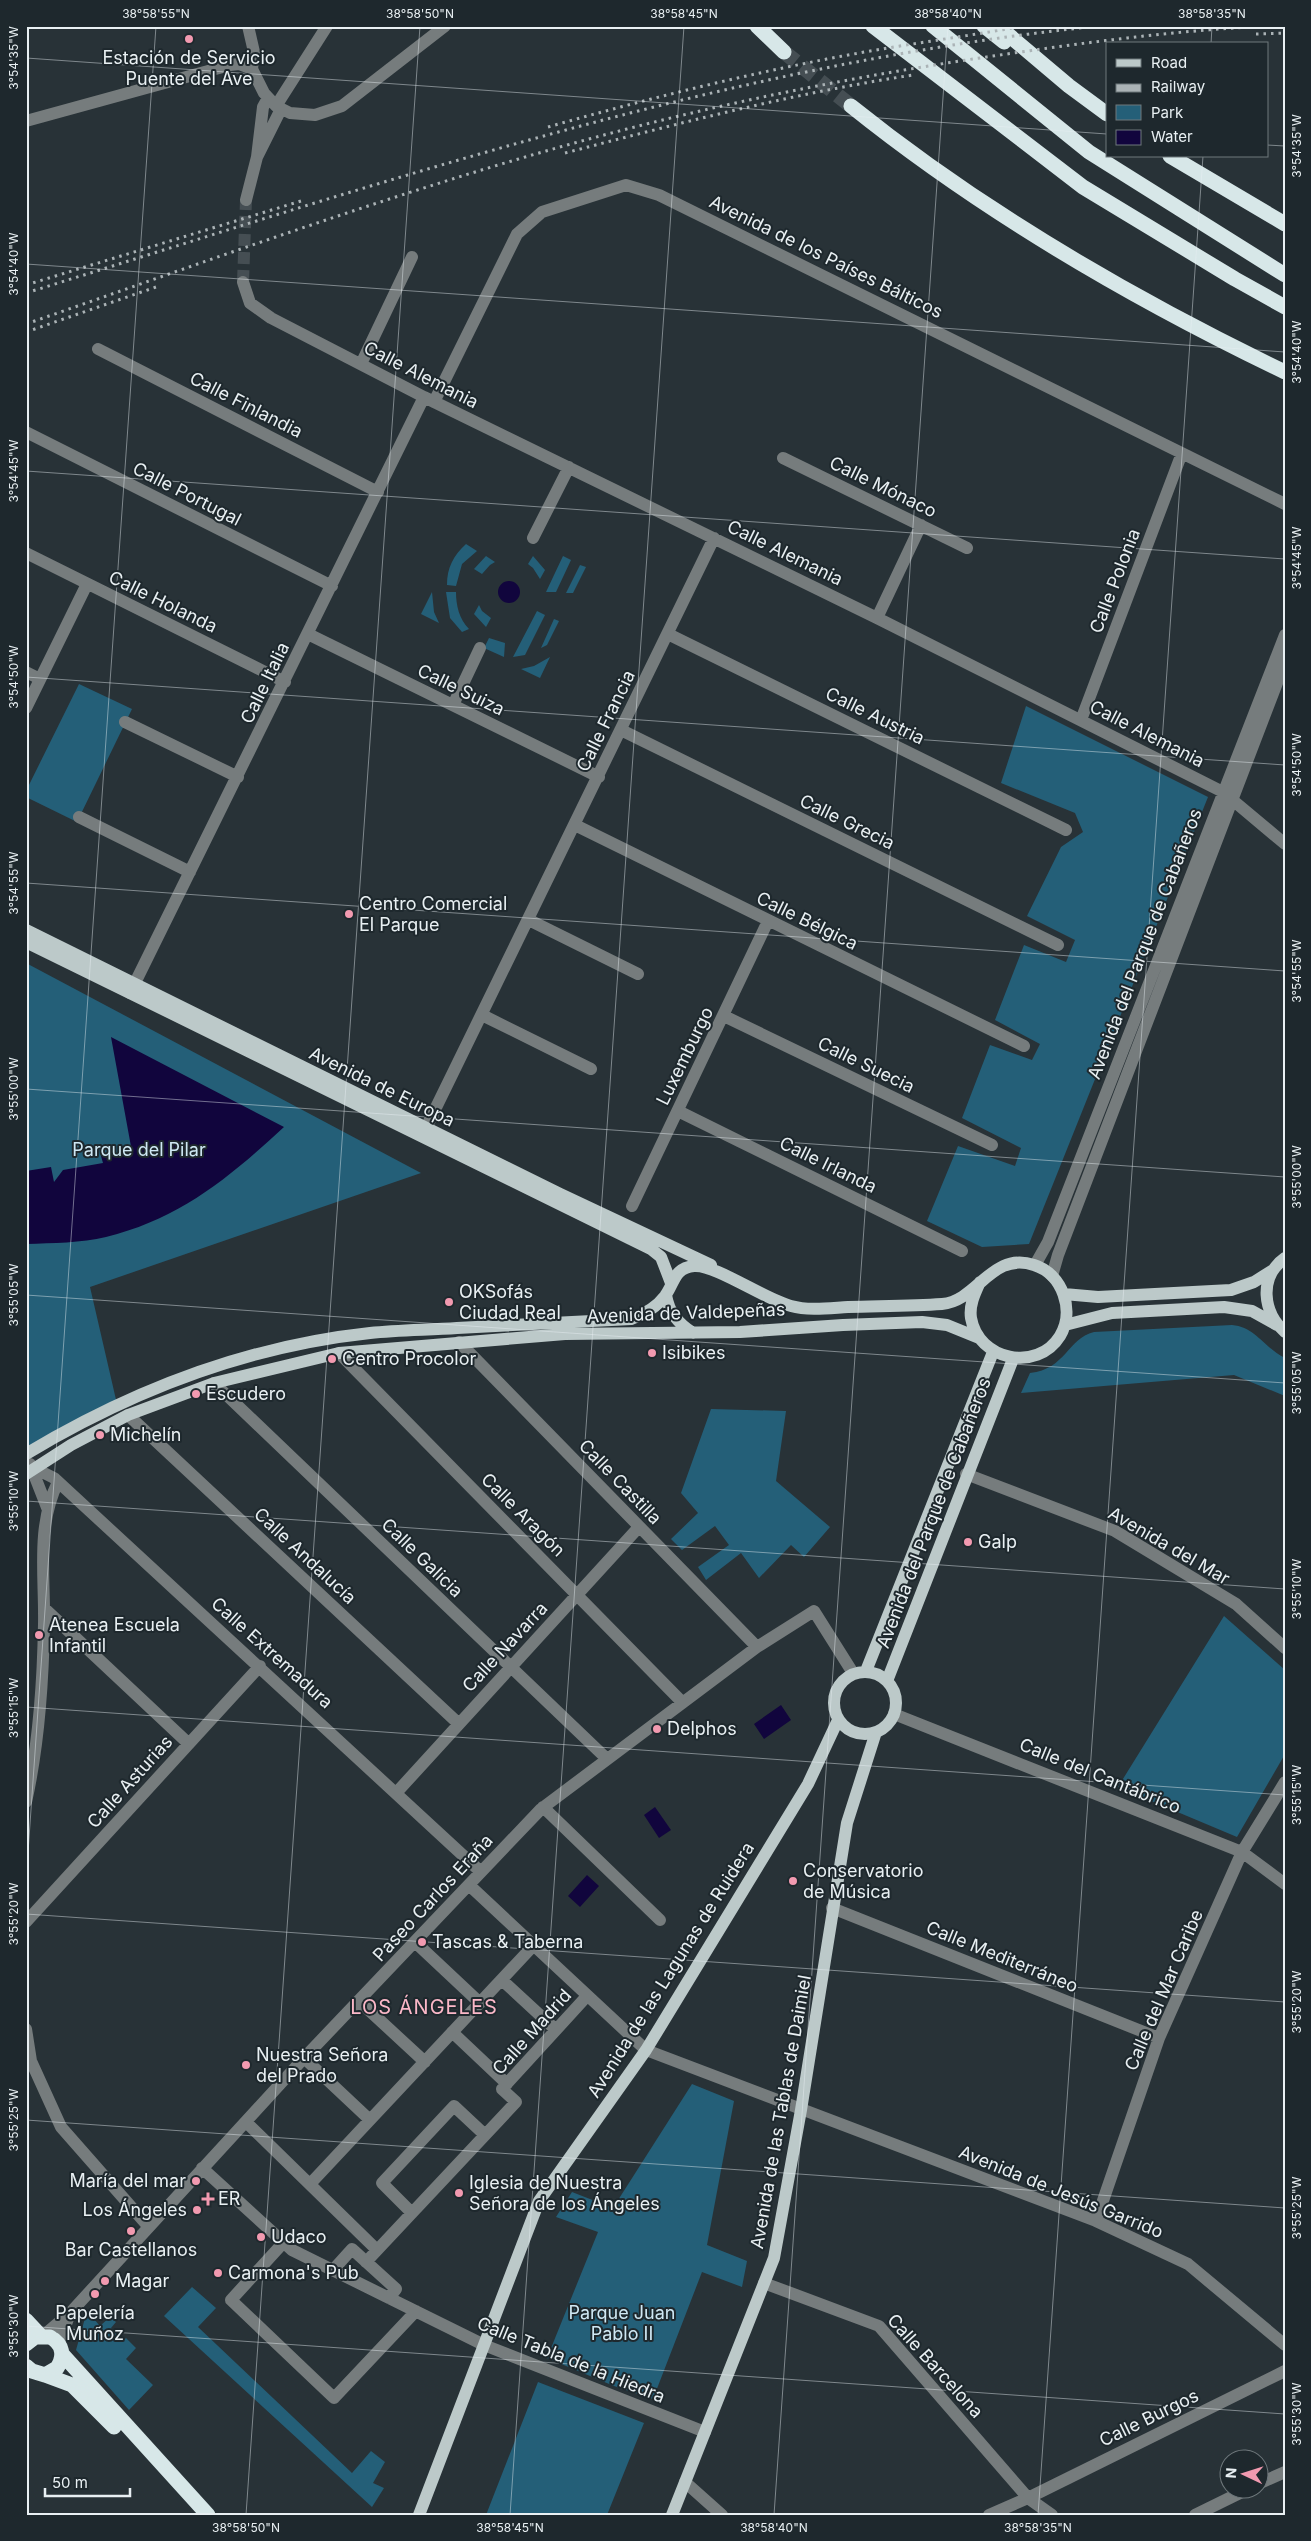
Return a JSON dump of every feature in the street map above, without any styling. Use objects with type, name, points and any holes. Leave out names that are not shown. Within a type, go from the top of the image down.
[{"type":"highway","points":[[757,26],[784,52]]},
{"type":"highway","points":[[873,26],[1083,187],[1235,279],[1285,306]]},
{"type":"highway","points":[[933,26],[1088,152],[1285,276]]},
{"type":"highway","points":[[984,26],[1032,63],[1069,86]]},
{"type":"highway","points":[[998,26],[1069,86],[1106,113]]},
{"type":"highway","points":[[851,106],[913,156],[1057,248],[1285,379]]},
{"type":"highway","points":[[1173,158],[1285,224]]},
{"type":"highway","points":[[1212,337],[1285,372]]},
{"type":"highway","points":[[26,2320],[42,2335],[55,2340],[61,2350],[208,2515]]},
{"type":"highway","points":[[26,2344],[42,2335]]},
{"type":"highway","points":[[32,2371],[58,2368],[61,2350]]},
{"type":"highway","points":[[32,2371],[72,2385],[103,2415],[196,2515]]},
{"type":"main road","name":"Avenida de Europa","points":[[26,930],[132,988],[651,1249],[661,1257],[668,1289],[670,1311],[693,1333]]},
{"type":"main road","name":"Avenida de Europa","points":[[26,942],[132,988],[560,1194],[702,1259],[722,1275]]},
{"type":"main road","points":[[1064,1294],[1098,1298],[1231,1290],[1254,1282],[1273,1270],[1285,1258]]},
{"type":"main road","points":[[1013,1262],[1034,1265],[1052,1276],[1064,1294],[1067,1309],[1065,1325],[1055,1342],[1040,1354],[1026,1359],[1013,1359],[993,1352],[979,1338],[971,1318],[972,1299],[980,1282],[995,1269],[1013,1262]]},
{"type":"main road","name":"Avenida de Valdepeñas","points":[[26,1455],[69,1428],[117,1404],[200,1371],[273,1349],[370,1333],[631,1319],[645,1314],[668,1289],[681,1270],[697,1266],[722,1275],[778,1302],[793,1307],[810,1308],[955,1303],[980,1282]]},
{"type":"main road","points":[[1273,1270],[1267,1284],[1266,1296],[1269,1312],[1281,1329]]},
{"type":"main road","points":[[1065,1325],[1092,1316],[1112,1313],[1224,1307],[1252,1311],[1281,1329]]},
{"type":"main road","name":"Avenida de Valdepeñas","points":[[30,1471],[128,1415],[214,1383],[339,1353],[566,1334],[693,1333],[922,1322],[947,1325],[979,1338]]},
{"type":"main road","name":"Avenida del Parque de Cabañeros","points":[[860,1672],[993,1352]]},
{"type":"main road","name":"Avenida del Parque de Cabañeros","points":[[887,1681],[966,1474],[1013,1359]]},
{"type":"main road","points":[[860,1672],[876,1673],[887,1681],[894,1691],[896,1701],[894,1714],[888,1724],[876,1732],[866,1734],[854,1732],[838,1720],[833,1706],[837,1688],[846,1678],[860,1672]]},
{"type":"main road","name":"Avenida de las Lagunas de Ruidera","points":[[419,2515],[539,2201],[646,2050],[808,1784],[838,1720]]},
{"type":"main road","name":"Avenida de las Tablas de Daimiel","points":[[672,2515],[774,2258],[801,2110],[847,1823],[876,1732]]},
{"type":"street","points":[[248,26],[254,52],[252,69]]},
{"type":"street","points":[[246,200],[257,158],[263,107],[275,105],[327,26]]},
{"type":"street","points":[[26,121],[239,64],[252,69],[275,105],[290,113],[315,115],[342,106],[445,26]]},
{"type":"street","name":"Avenida de los Países Bálticos","points":[[429,399],[517,234],[542,212],[626,185],[659,194],[1285,504]]},
{"type":"street","points":[[361,364],[412,257]]},
{"type":"street","name":"Calle Alemania","points":[[243,282],[250,303],[258,310],[429,399],[877,618],[1227,796],[1285,844]]},
{"type":"street","name":"Calle Finlandia","points":[[98,349],[378,492]]},
{"type":"street","name":"Calle Italia","points":[[132,988],[378,492],[429,399]]},
{"type":"street","name":"Calle Portugal","points":[[26,432],[332,586]]},
{"type":"street","name":"Calle Polonia","points":[[1080,720],[1182,453]]},
{"type":"street","name":"Calle Mónaco","points":[[783,458],[967,548]]},
{"type":"street","points":[[534,538],[569,467]]},
{"type":"street","points":[[877,618],[921,525]]},
{"type":"street","name":"Calle Francia","points":[[426,1128],[714,538]]},
{"type":"street","name":"Calle Holanda","points":[[26,553],[285,682]]},
{"type":"street","points":[[26,708],[87,584]]},
{"type":"street","name":"Calle Suiza","points":[[308,634],[599,777]]},
{"type":"street","name":"Calle Austria","points":[[668,634],[1066,830]]},
{"type":"street","name":"Avenida del Parque de Cabañeros","points":[[1052,1276],[1058,1255],[1285,635]]},
{"type":"street","points":[[453,705],[480,648]]},
{"type":"street","name":"Avenida del Parque de Cabañeros","points":[[1034,1265],[1048,1242],[1227,796],[1285,662]]},
{"type":"street","points":[[26,672],[40,680]]},
{"type":"street","points":[[126,722],[238,776]]},
{"type":"street","name":"Calle Grecia","points":[[621,730],[1058,944]]},
{"type":"street","points":[[80,816],[190,872]]},
{"type":"street","name":"Calle Bélgica","points":[[575,825],[1024,1046]]},
{"type":"street","points":[[529,920],[638,974]]},
{"type":"street","name":"Luxemburgo","points":[[632,1206],[768,921]]},
{"type":"street","points":[[482,1014],[591,1069]]},
{"type":"street","name":"Calle Suecia","points":[[724,1016],[992,1146]]},
{"type":"street","name":"Calle Irlanda","points":[[678,1111],[962,1251]]},
{"type":"street","name":"Calle Castilla","points":[[459,1342],[757,1647]]},
{"type":"street","name":"Calle Aragón","points":[[339,1353],[682,1702]]},
{"type":"street","name":"Calle Galicia","points":[[214,1383],[606,1758]]},
{"type":"street","name":"Calle Andalucía","points":[[128,1415],[459,1724]]},
{"type":"street","points":[[26,1455],[30,1471],[48,1510]]},
{"type":"street","name":"Calle Extremadura","points":[[30,1471],[50,1474],[397,1792],[481,1872]]},
{"type":"street","name":"Avenida del Mar","points":[[966,1474],[1115,1531],[1236,1604],[1285,1648]]},
{"type":"street","points":[[26,1802],[30,1747],[43,1679],[45,1608],[43,1557],[48,1510],[58,1482]]},
{"type":"street","name":"Calle Navarra","points":[[397,1792],[640,1527]]},
{"type":"street","points":[[45,1608],[189,1744]]},
{"type":"street","name":"Paseo Carlos Eraña","points":[[42,2335],[71,2312],[304,2058],[543,1807],[606,1758],[757,1647],[814,1611],[860,1672]]},
{"type":"street","name":"Calle Asturias","points":[[26,1922],[260,1666]]},
{"type":"street","name":"Calle del Cantábrico","points":[[894,1714],[1242,1852],[1285,1884]]},
{"type":"street","name":"Calle del Mar Caribe","points":[[1096,2221],[1159,2038],[1242,1852],[1285,1782]]},
{"type":"street","points":[[543,1807],[660,1920]]},
{"type":"street","points":[[469,1885],[646,2050]]},
{"type":"street","name":"Calle Mediterráneo","points":[[832,1908],[1159,2038]]},
{"type":"street","points":[[415,1942],[480,2003]]},
{"type":"street","points":[[310,2184],[534,1946]]},
{"type":"street","points":[[502,1980],[556,2030]]},
{"type":"street","name":"Calle Madrid","points":[[366,2262],[516,2102],[502,2089],[587,1996]]},
{"type":"street","points":[[359,2001],[425,2062]]},
{"type":"street","points":[[26,2029],[31,2061],[61,2127],[148,2226]]},
{"type":"street","points":[[452,2032],[507,2084]]},
{"type":"street","name":"Avenida de Jesús Garrido","points":[[646,2050],[1096,2221],[1188,2264],[1285,2345]]},
{"type":"street","points":[[304,2058],[370,2120]]},
{"type":"street","points":[[412,2213],[382,2183],[454,2106],[485,2135]]},
{"type":"street","points":[[246,2122],[377,2250]]},
{"type":"street","name":"Calle Tabla de la Hiedra","points":[[202,2168],[292,2250],[484,2345],[705,2432]]},
{"type":"street","points":[[284,2242],[231,2300],[334,2398],[416,2311]]},
{"type":"street","points":[[333,2270],[352,2249],[396,2289],[389,2298]]},
{"type":"street","name":"Calle Barcelona","points":[[764,2283],[879,2326],[1028,2498],[1052,2515]]},
{"type":"street","name":"Paseo Carlos Eraña","points":[[61,2350],[71,2312]]},
{"type":"street","name":"Calle Burgos","points":[[989,2515],[1028,2498],[1285,2371]]},
{"type":"street","points":[[1268,2480],[1285,2472]]},
{"type":"street","points":[[685,2482],[722,2515]]},
{"type":"street","points":[[1195,2515],[1230,2498]]},
{"type":"green space","points":[[466,544],[477,551],[462,564],[456,586],[447,585],[448,573],[452,563]]},
{"type":"green space","points":[[486,556],[495,562],[482,574],[474,569]]},
{"type":"green space","points":[[533,556],[545,570],[540,579],[528,564]]},
{"type":"green space","points":[[563,556],[571,560],[556,592],[546,592]]},
{"type":"green space","points":[[580,565],[586,567],[573,593],[566,593]]},
{"type":"green space","points":[[432,592],[434,612],[439,623],[421,614]]},
{"type":"green space","points":[[446,592],[456,592],[459,612],[469,629],[462,632],[450,618]]},
{"type":"green space","points":[[479,605],[482,611],[491,618],[486,627],[474,614]]},
{"type":"green space","points":[[537,611],[545,615],[525,655],[513,657]]},
{"type":"green space","points":[[554,619],[559,621],[547,645],[541,648]]},
{"type":"green space","points":[[489,638],[505,643],[504,657],[484,648]]},
{"type":"green space","points":[[550,657],[540,678],[521,669],[534,666]]},
{"type":"green space","points":[[79,684],[132,709],[77,822],[26,797],[26,791]]},
{"type":"green space","points":[[1026,706],[1208,797],[1029,1244],[982,1247],[927,1221],[958,1146],[1015,1166],[1021,1148],[962,1118],[990,1045],[1032,1060],[1040,1044],[995,1020],[1024,945],[1066,962],[1075,940],[1027,916],[1061,847],[1083,832],[1075,813],[1001,783]]},
{"type":"green space","name":"Parque del Pilar","points":[[26,963],[421,1173],[90,1287],[117,1404],[26,1459]]},
{"type":"green space","points":[[1232,1325],[1254,1334],[1285,1358],[1285,1396],[1234,1375],[1021,1393],[1030,1373],[1051,1366],[1078,1341],[1094,1332]]},
{"type":"green space","points":[[711,1409],[786,1411],[776,1481],[830,1527],[804,1557],[791,1545],[759,1578],[741,1553],[706,1580],[698,1567],[729,1545],[715,1526],[682,1550],[671,1539],[698,1513],[681,1493]]},
{"type":"green space","points":[[1224,1616],[1285,1670],[1285,1754],[1237,1837],[1118,1787]]},
{"type":"green space","name":"Parque Juan Pablo II","points":[[692,2084],[734,2101],[707,2245],[747,2261],[742,2287],[702,2272],[653,2399],[614,2386],[547,2358],[598,2232],[556,2217],[572,2192],[613,2208]]},
{"type":"green space","points":[[192,2287],[216,2308],[198,2327],[352,2473],[371,2451],[385,2462],[373,2483],[384,2488],[372,2507],[164,2316]]},
{"type":"green space","points":[[87,2311],[100,2326],[110,2317],[116,2322],[111,2328],[123,2341],[126,2338],[136,2348],[126,2359],[153,2385],[129,2410],[76,2350]]},
{"type":"green space","name":"Parque Juan Pablo II","points":[[538,2382],[644,2423],[607,2515],[486,2515]]},
{"type":"water","points":[[509,581],[517,584],[520,592],[517,600],[509,603],[501,600],[498,592],[501,584]]},
{"type":"water","points":[[111,1037],[284,1127],[223,1179],[181,1207],[157,1219],[133,1229],[96,1239],[26,1244],[26,1171],[51,1167],[54,1182],[63,1170],[103,1163],[101,1156],[132,1152]]},
{"type":"water","points":[[781,1705],[791,1720],[764,1739],[754,1724]]},
{"type":"water","points":[[655,1807],[671,1830],[659,1838],[644,1815]]},
{"type":"water","points":[[587,1875],[599,1886],[580,1907],[568,1896]]},
{"type":"tunnel","points":[[784,52],[851,106]]},
{"type":"tunnel","points":[[243,282],[246,200]]},
{"type":"railway","points":[[548,127],[780,68],[880,49],[1024,26]]},
{"type":"railway","points":[[26,293],[423,170],[556,132],[691,98],[826,68],[962,44],[1099,26]]},
{"type":"railway","points":[[26,324],[415,191],[546,151],[659,121],[772,95],[886,73],[1033,50],[1202,30],[1270,26]]},
{"type":"railway","points":[[1256,34],[1285,33]]},
{"type":"railway","points":[[565,153],[781,100],[913,75]]},
{"type":"railway","points":[[26,285],[301,201]]},
{"type":"railway","points":[[26,332],[156,287]]},
{"type":"place","name":"Estación de Servicio Puente del Ave","points":[[189,39]]},
{"type":"place","name":"Centro Comercial El Parque","points":[[349,914]]},
{"type":"place","name":"OKSofás Ciudad Real","points":[[449,1302]]},
{"type":"place","name":"Isibikes","points":[[652,1353]]},
{"type":"place","name":"Centro Procolor","points":[[332,1359]]},
{"type":"place","name":"Escudero","points":[[196,1394]]},
{"type":"place","name":"Michelín","points":[[100,1435]]},
{"type":"place","name":"Galp","points":[[968,1542]]},
{"type":"place","name":"Atenea Escuela Infantil","points":[[39,1635]]},
{"type":"place","name":"Delphos","points":[[657,1729]]},
{"type":"place","name":"Conservatorio de Música","points":[[793,1881]]},
{"type":"place","name":"Tascas & Taberna","points":[[422,1942]]},
{"type":"place","name":"Nuestra Señora del Prado","points":[[246,2065]]},
{"type":"place","name":"María del mar","points":[[196,2181]]},
{"type":"place","name":"Iglesia de Nuestra Señora de los Ángeles","points":[[459,2193]]},
{"type":"place","name":"ER","points":[[208,2199]]},
{"type":"place","name":"Los Ángeles","points":[[197,2210]]},
{"type":"place","name":"Bar Castellanos","points":[[131,2231]]},
{"type":"place","name":"Udaco","points":[[261,2237]]},
{"type":"place","name":"Carmona's Pub","points":[[218,2273]]},
{"type":"place","name":"Magar","points":[[105,2281]]},
{"type":"place","name":"Papelería Muñoz","points":[[95,2294]]},
{"type":"district","name":"LOS ÁNGELES","points":[[424,2007]]}]
